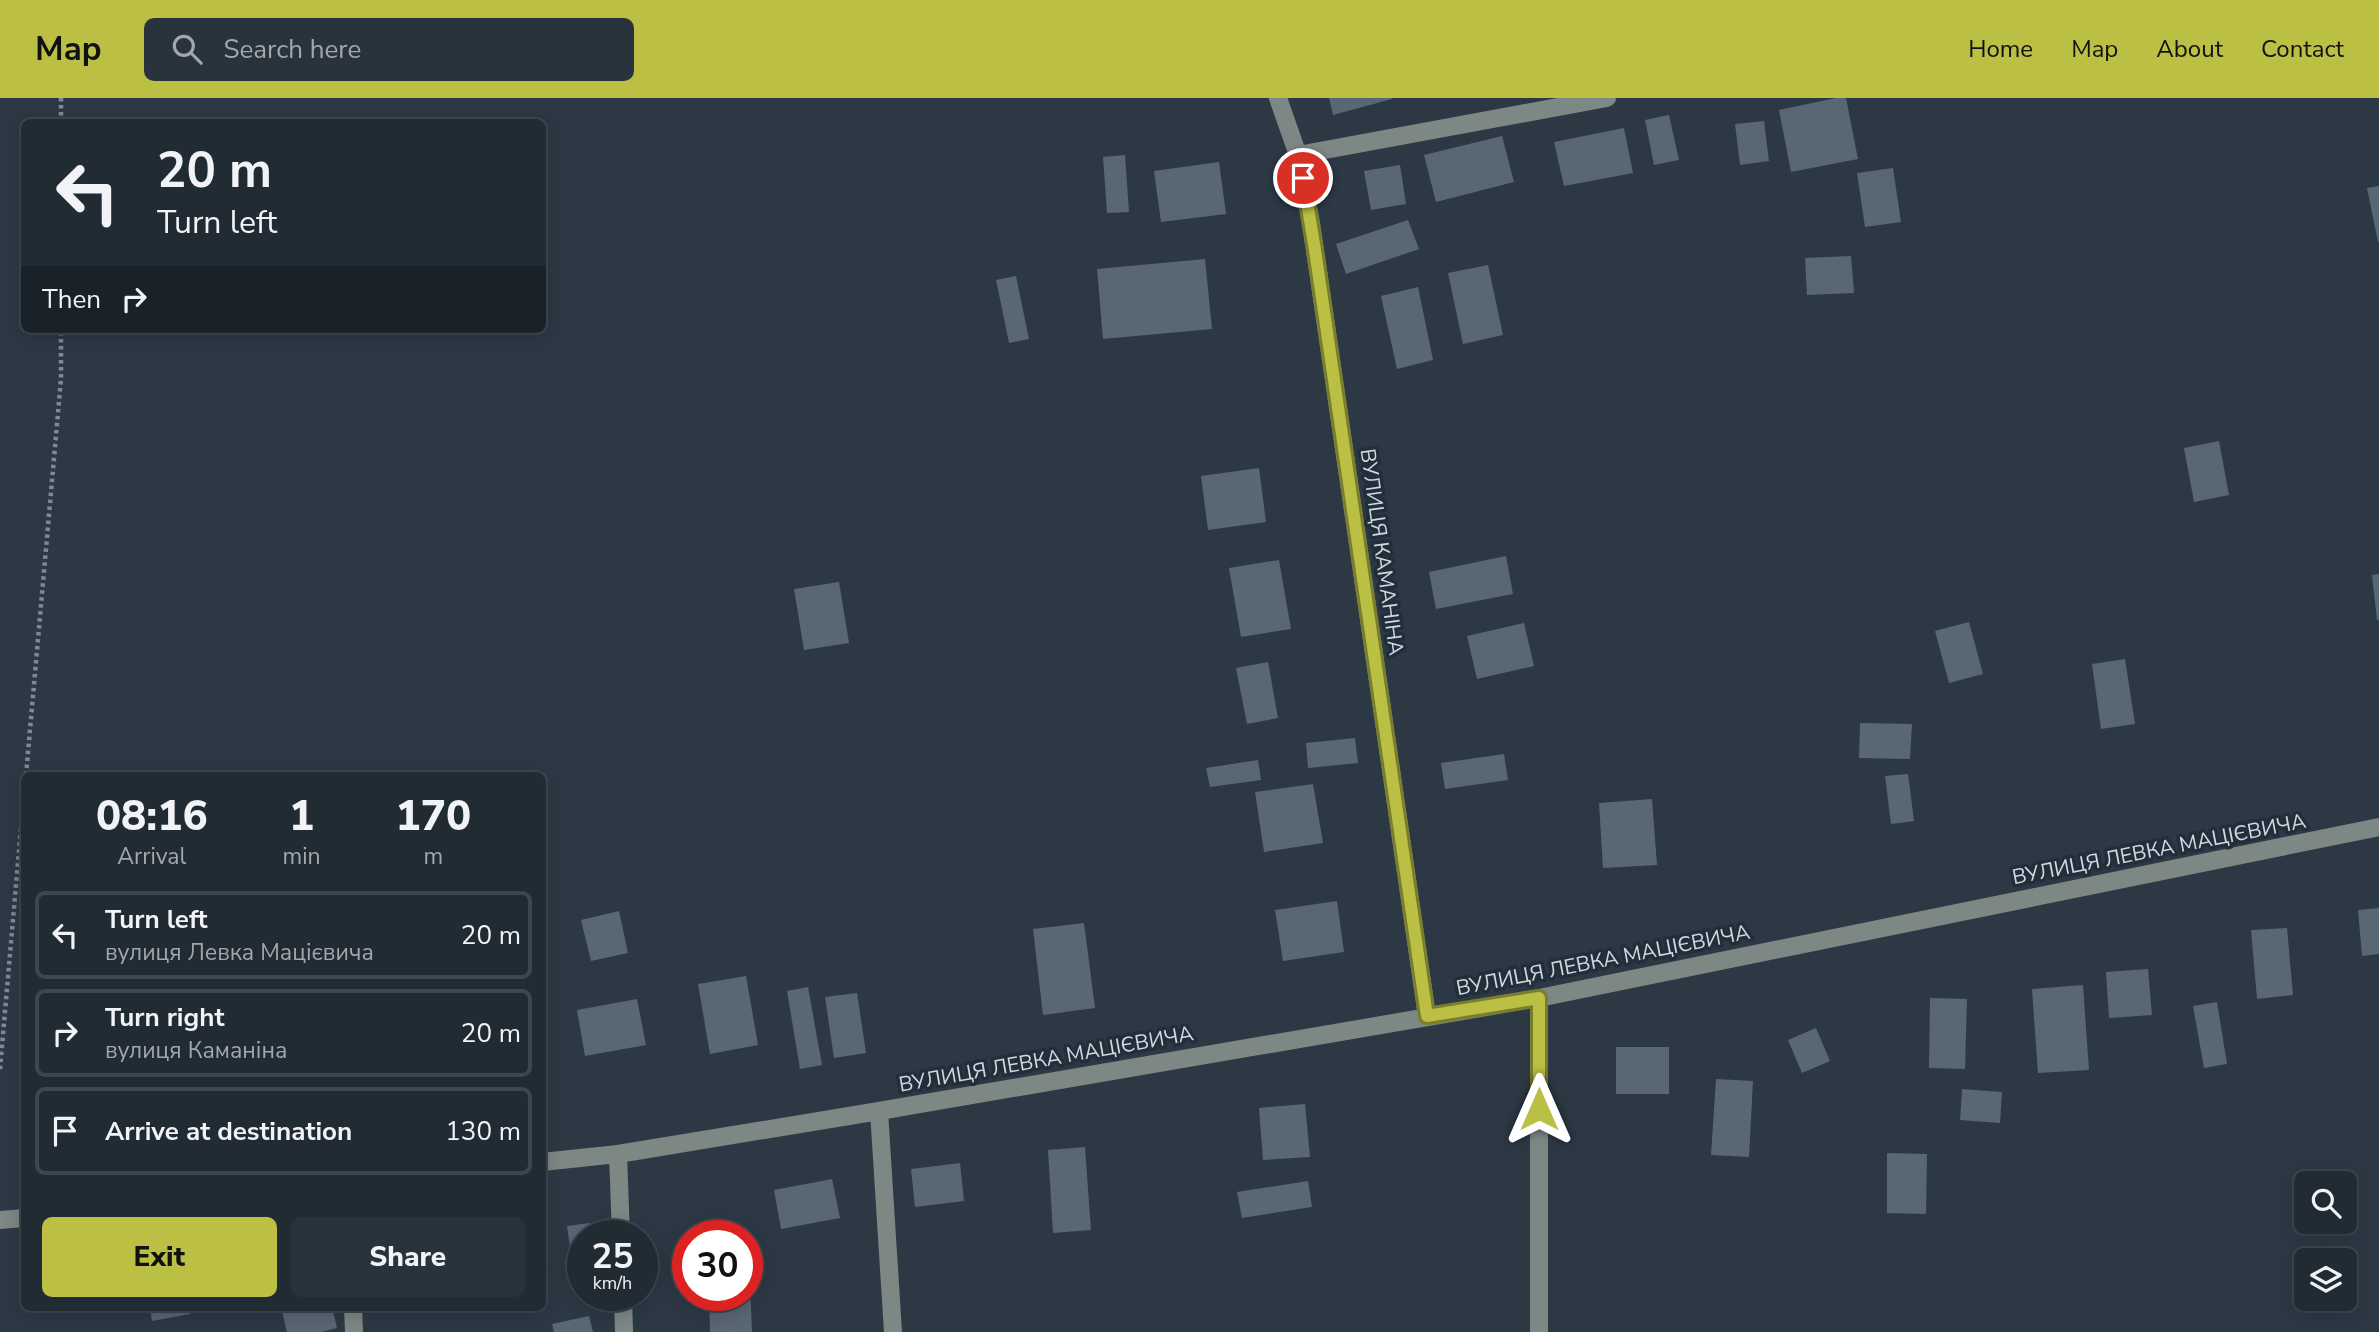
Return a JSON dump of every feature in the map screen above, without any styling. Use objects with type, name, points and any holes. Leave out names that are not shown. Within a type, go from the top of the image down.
[{"type":"street","name":"ВУЛИЦЯ КАМАНІНА","points":[[1278,98],[1298,155],[1313,237],[1427,1016]]},
{"type":"street","points":[[1298,155],[1607,98]]},
{"type":"street","name":"ВУЛИЦЯ ЛЕВКА МАЦІЄВИЧА","points":[[546,1162],[618,1154],[1539,998],[2379,827]]},
{"type":"street","points":[[1539,998],[1539,1332]]},
{"type":"street","points":[[879,1111],[893,1332]]},
{"type":"street","points":[[618,1154],[620,1220]]},
{"type":"street","points":[[0,1220],[21,1217]]},
{"type":"street","points":[[353,1311],[354,1332]]},
{"type":"street","points":[[623,1311],[624,1332]]},
{"type":"path","points":[[61,98],[61,119]]},
{"type":"path","points":[[26,772],[61,379],[61,333]]},
{"type":"path","points":[[0,1069],[21,828]]},
{"type":"building","points":[[1329,98],[1392,98],[1392,99],[1333,115]]},
{"type":"building","points":[[1846,98],[1858,159],[1791,172],[1779,110]]},
{"type":"building","points":[[1669,115],[1679,160],[1654,165],[1645,120]]},
{"type":"building","points":[[1764,121],[1769,161],[1740,165],[1735,124]]},
{"type":"building","points":[[1624,128],[1633,173],[1564,186],[1554,142]]},
{"type":"building","points":[[1502,136],[1514,182],[1436,202],[1424,155]]},
{"type":"building","points":[[1125,155],[1129,212],[1107,213],[1103,157]]},
{"type":"building","points":[[1219,162],[1226,214],[1161,222],[1154,171]]},
{"type":"building","points":[[1400,165],[1406,204],[1371,210],[1364,171]]},
{"type":"building","points":[[1893,168],[1901,222],[1865,227],[1857,173]]},
{"type":"building","points":[[2379,186],[2379,242],[2378,242],[2367,188]]},
{"type":"building","points":[[1408,220],[1419,249],[1346,274],[1336,244]]},
{"type":"building","points":[[1851,256],[1854,293],[1807,295],[1805,258]]},
{"type":"building","points":[[1205,259],[1212,329],[1103,339],[1097,269]]},
{"type":"building","points":[[1488,265],[1503,335],[1463,344],[1448,273]]},
{"type":"building","points":[[1016,276],[1029,339],[1009,343],[996,280]]},
{"type":"building","points":[[1418,287],[1433,360],[1397,369],[1381,296]]},
{"type":"building","points":[[2219,441],[2229,495],[2194,502],[2184,448]]},
{"type":"building","points":[[1259,468],[1266,522],[1208,530],[1201,476]]},
{"type":"building","points":[[1506,556],[1513,594],[1436,609],[1429,572]]},
{"type":"building","points":[[1279,560],[1291,629],[1241,637],[1229,568]]},
{"type":"building","points":[[2379,574],[2379,620],[2377,620],[2372,575]]},
{"type":"building","points":[[839,582],[849,643],[804,650],[794,589]]},
{"type":"building","points":[[1969,622],[1983,674],[1949,683],[1935,631]]},
{"type":"building","points":[[1524,623],[1534,666],[1477,679],[1467,636]]},
{"type":"building","points":[[2125,659],[2135,724],[2101,729],[2092,664]]},
{"type":"building","points":[[1268,662],[1278,718],[1247,724],[1236,668]]},
{"type":"building","points":[[1860,723],[1912,724],[1910,759],[1859,758]]},
{"type":"building","points":[[1355,738],[1358,763],[1308,768],[1306,743]]},
{"type":"building","points":[[1504,754],[1508,780],[1445,789],[1441,763]]},
{"type":"building","points":[[1258,760],[1261,780],[1210,787],[1206,768]]},
{"type":"building","points":[[1908,774],[1914,821],[1891,824],[1885,776]]},
{"type":"building","points":[[1313,784],[1323,843],[1264,852],[1255,792]]},
{"type":"building","points":[[1652,799],[1657,865],[1603,868],[1599,803]]},
{"type":"building","points":[[1337,901],[1344,952],[1283,961],[1275,910]]},
{"type":"building","points":[[2379,908],[2379,954],[2362,956],[2358,910]]},
{"type":"building","points":[[619,911],[628,953],[591,961],[581,920]]},
{"type":"building","points":[[1084,923],[1095,1008],[1043,1015],[1033,929]]},
{"type":"building","points":[[2287,928],[2293,995],[2257,999],[2251,930]]},
{"type":"building","points":[[2148,969],[2152,1015],[2109,1018],[2106,972]]},
{"type":"building","points":[[746,976],[758,1045],[710,1054],[698,984]]},
{"type":"building","points":[[2083,985],[2089,1070],[2038,1073],[2032,989]]},
{"type":"building","points":[[808,987],[822,1065],[800,1069],[787,991]]},
{"type":"building","points":[[857,993],[866,1053],[834,1058],[825,997]]},
{"type":"building","points":[[1930,998],[1967,999],[1965,1069],[1929,1068]]},
{"type":"building","points":[[637,999],[646,1045],[585,1056],[577,1010]]},
{"type":"building","points":[[2217,1002],[2227,1064],[2204,1068],[2193,1006]]},
{"type":"building","points":[[1816,1028],[1830,1061],[1802,1073],[1788,1040]]},
{"type":"building","points":[[1616,1047],[1669,1047],[1669,1094],[1616,1094]]},
{"type":"building","points":[[1716,1079],[1753,1081],[1749,1157],[1711,1155]]},
{"type":"building","points":[[1962,1089],[2002,1092],[2000,1123],[1960,1120]]},
{"type":"building","points":[[1305,1104],[1310,1157],[1263,1160],[1259,1108]]},
{"type":"building","points":[[1085,1147],[1091,1230],[1053,1233],[1048,1150]]},
{"type":"building","points":[[1887,1153],[1927,1154],[1926,1214],[1887,1213]]},
{"type":"building","points":[[960,1163],[964,1201],[915,1207],[911,1169]]},
{"type":"building","points":[[832,1179],[840,1218],[781,1229],[774,1190]]},
{"type":"building","points":[[1308,1181],[1312,1207],[1242,1218],[1237,1192]]},
{"type":"building","points":[[151,1311],[189,1311],[190,1314],[152,1321]]},
{"type":"building","points":[[282,1311],[333,1311],[337,1328],[321,1332],[287,1332]]},
{"type":"building","points":[[709,1311],[751,1311],[752,1332],[710,1332]]},
{"type":"building","points":[[589,1316],[593,1332],[554,1332],[552,1324]]},
{"type":"route","points":[[1303,178],[1427,1016],[1539,998],[1539,1109]]}]
